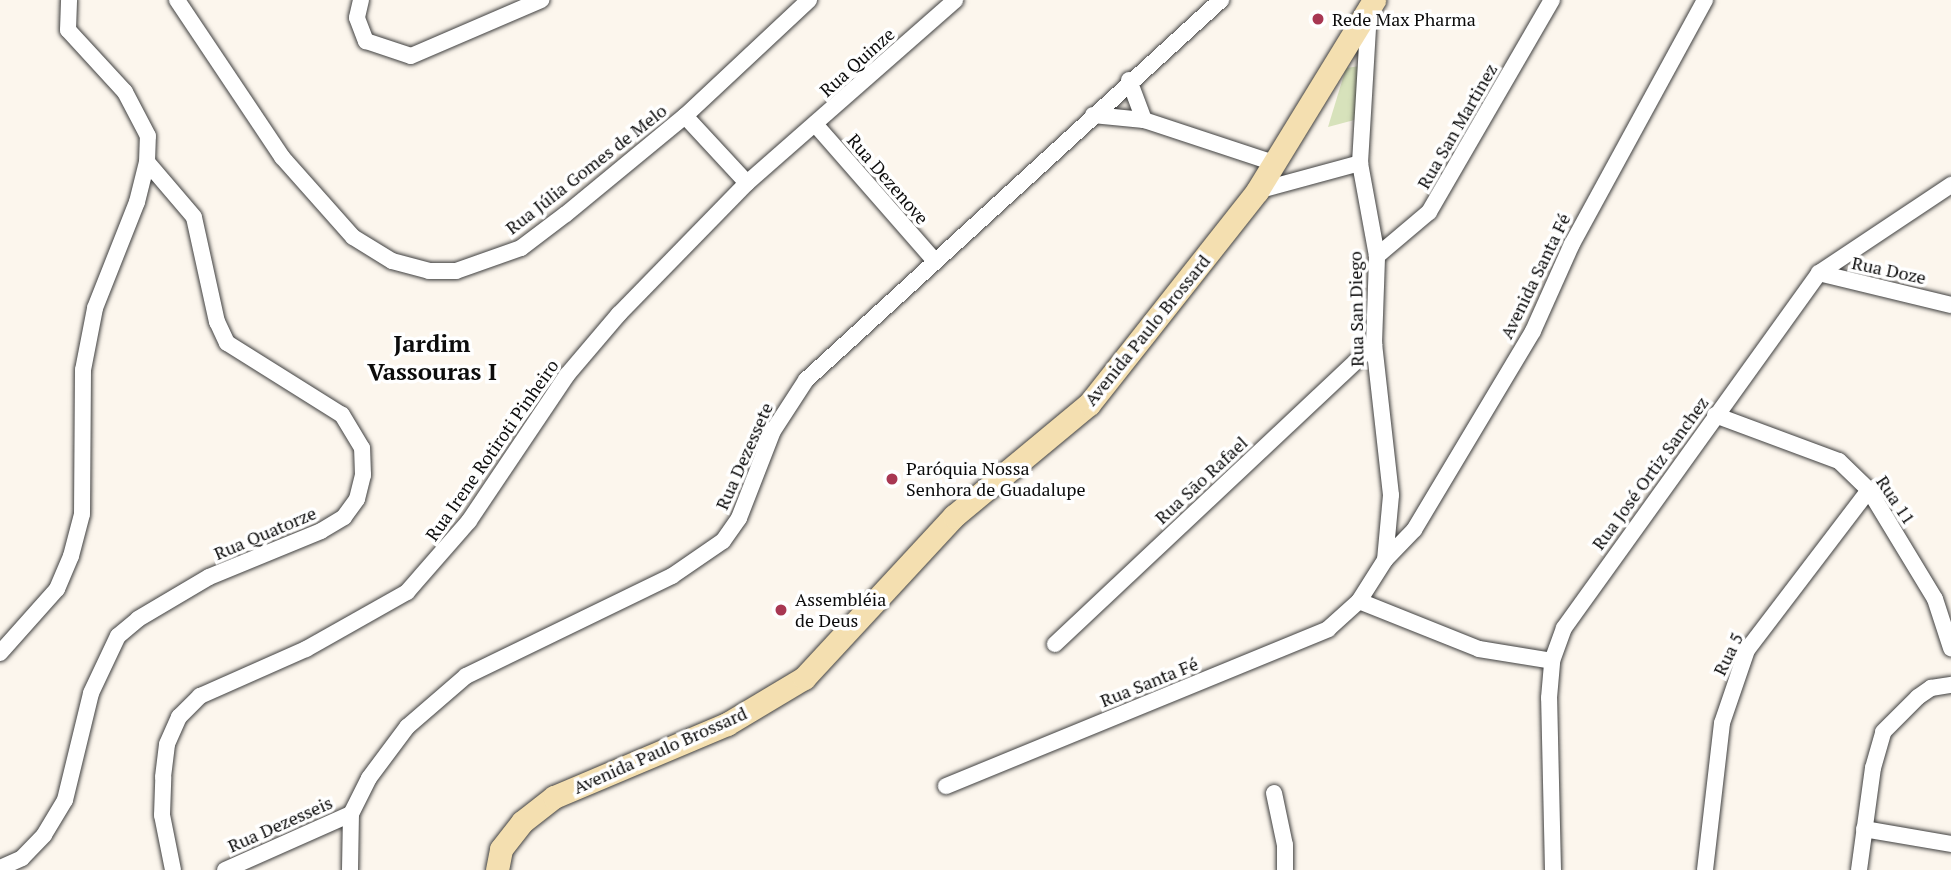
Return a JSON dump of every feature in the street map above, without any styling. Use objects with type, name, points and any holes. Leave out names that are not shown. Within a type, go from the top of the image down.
[{"type":"main road","name":"Avenida Paulo Brossard","points":[[497,870],[501,849],[522,822],[554,797],[727,724],[804,678],[954,516],[1089,404],[1257,191],[1372,4]]},
{"type":"street","points":[[0,653],[57,589],[71,556],[82,514],[83,370],[95,308],[137,202],[147,162],[148,136],[131,102],[68,30],[69,0]]},
{"type":"street","name":"Rua Júlia Gomes de Melo","points":[[177,0],[282,157],[327,211],[353,237],[392,261],[429,271],[456,271],[521,248],[685,116],[810,0]]},
{"type":"street","points":[[361,0],[357,18],[366,41],[411,56],[541,0]]},
{"type":"street","name":"Rua Quinze","points":[[815,124],[955,0]]},
{"type":"street","name":"Rua Dezessete","points":[[350,870],[351,814],[369,778],[407,727],[466,676],[672,576],[723,541],[739,517],[773,431],[806,380],[933,259],[1221,0]]},
{"type":"street","name":"Rua San Martinez","points":[[1377,256],[1429,212],[1552,0]]},
{"type":"street","name":"Avenida Santa Fé","points":[[1385,560],[1413,530],[1533,331],[1611,170],[1705,0]]},
{"type":"street","name":"Rua San Diego","points":[[1359,601],[1385,560],[1391,495],[1374,344],[1377,256],[1360,163],[1372,4]]},
{"type":"street","points":[[1129,80],[1144,120]]},
{"type":"street","points":[[1093,115],[1144,120],[1274,163]]},
{"type":"street","points":[[685,116],[747,183]]},
{"type":"street","name":"Rua Irene Rotiroti Pinheiro","points":[[173,870],[162,815],[163,777],[167,744],[179,717],[200,696],[306,649],[407,592],[469,521],[567,375],[618,314],[747,183],[815,124]]},
{"type":"street","name":"Rua Dezenove","points":[[815,124],[933,259]]},
{"type":"street","name":"Rua Quatorze","points":[[0,868],[22,858],[44,835],[65,800],[91,693],[118,636],[138,619],[209,577],[321,531],[344,517],[357,499],[363,475],[362,448],[342,415],[227,343],[217,322],[194,217],[147,162]]},
{"type":"street","points":[[1257,191],[1360,163]]},
{"type":"street","name":"Rua José Ortiz Sanchez","points":[[1553,870],[1552,661],[1574,612],[1819,273],[1951,185]]},
{"type":"street","name":"Rua Doze","points":[[1819,273],[1951,305]]},
{"type":"street","name":"Rua São Rafael","points":[[1055,644],[1374,344]]},
{"type":"street","name":"Rua 11","points":[[1714,415],[1839,461],[1869,489],[1936,599],[1951,648]]},
{"type":"street","name":"Rua 5","points":[[1705,870],[1722,723],[1747,650],[1869,489]]},
{"type":"street","points":[[1359,601],[1479,649],[1552,661]]},
{"type":"street","name":"Rua Santa Fé","points":[[946,786],[1328,629],[1359,601]]},
{"type":"street","points":[[1859,870],[1883,732],[1918,697],[1931,688],[1951,685]]},
{"type":"street","points":[[1274,793],[1285,845],[1285,870]]},
{"type":"street","name":"Rua Dezesseis","points":[[225,870],[351,814]]},
{"type":"street","points":[[1864,829],[1951,844]]},
{"type":"green space","points":[[1360,66],[1358,119],[1328,127],[1346,68]]},
{"type":"place","name":"Rede Max Pharma","points":[[1318,19]]},
{"type":"place","name":"Paróquia Nossa Senhora de Guadalupe","points":[[892,479]]},
{"type":"place","name":"Assembléia de Deus","points":[[781,610]]},
{"type":"district","name":"Jardim Vassouras I","points":[[432,358]]}]
